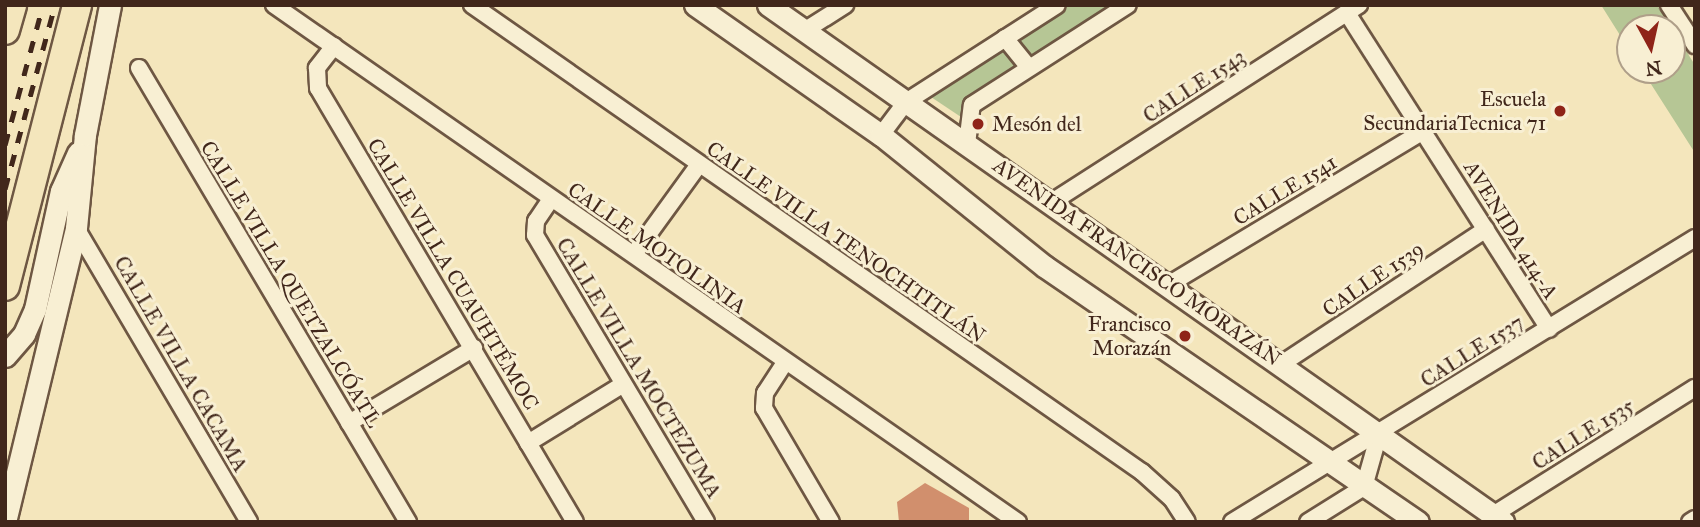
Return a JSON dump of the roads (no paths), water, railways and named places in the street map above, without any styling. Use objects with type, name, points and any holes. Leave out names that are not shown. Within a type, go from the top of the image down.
[{"type":"highway","points":[[5,30],[12,5]]},
{"type":"highway","points":[[7,279],[77,5]]},
{"type":"street","points":[[5,522],[76,228],[85,135],[110,5]]},
{"type":"street","name":"CALLE MOTOLINIA","points":[[274,5],[634,254],[784,364],[1018,522]]},
{"type":"street","name":"CALLE VILLA TENOCHTITLÁN","points":[[472,5],[698,166],[1142,472],[1172,499],[1187,522]]},
{"type":"street","points":[[695,5],[881,135],[1044,266],[1327,463],[1418,522]]},
{"type":"street","name":"AVENIDA FRANCISCO MORAZÁN","points":[[768,5],[1283,363],[1498,518]]},
{"type":"street","points":[[804,31],[845,5]]},
{"type":"street","points":[[881,135],[906,102],[1056,5]]},
{"type":"street","points":[[967,144],[972,105],[1128,5]]},
{"type":"street","points":[[1670,5],[1695,45]]},
{"type":"street","name":"AVENIDA 414-A","points":[[1353,9],[1423,131],[1549,328]]},
{"type":"street","name":"CALLE 1543","points":[[1052,202],[1353,9]]},
{"type":"street","points":[[1005,38],[1029,68]]},
{"type":"street","name":"CALLE VILLA CUAUHTÉMOC","points":[[334,46],[317,68],[318,88],[575,522]]},
{"type":"street","name":"CALLE VILLA QUETZALCÓATL","points":[[139,68],[408,522]]},
{"type":"street","name":"CALLE 1541","points":[[1168,285],[1423,131]]},
{"type":"street","points":[[5,356],[24,334],[35,309],[61,191],[85,135]]},
{"type":"street","points":[[634,254],[698,166]]},
{"type":"street","name":"CALLE VILLA MOCTEZUMA","points":[[551,199],[536,221],[535,235],[706,522]]},
{"type":"street","name":"CALLE VILLA CACAMA","points":[[76,228],[249,522]]},
{"type":"street","name":"CALLE 1539","points":[[1283,363],[1486,229]]},
{"type":"street","name":"CALLE 1537","points":[[1232,522],[1695,238]]},
{"type":"street","points":[[349,423],[474,348]]},
{"type":"street","points":[[784,364],[765,393],[764,408],[831,522]]},
{"type":"street","points":[[528,443],[622,384]]},
{"type":"street","name":"CALLE 1535","points":[[1498,518],[1695,388]]},
{"type":"street","points":[[1308,522],[1364,487],[1379,434]]},
{"type":"street","points":[[1690,522],[1695,519]]},
{"type":"railway","points":[[5,145],[43,5]]},
{"type":"railway","points":[[5,189],[55,5]]},
{"type":"place","name":"Escuela SecundariaTecnica 71","points":[[1560,111]]},
{"type":"place","name":"Mesón del","points":[[978,124]]},
{"type":"place","name":"Francisco Morazán","points":[[1185,336]]}]
